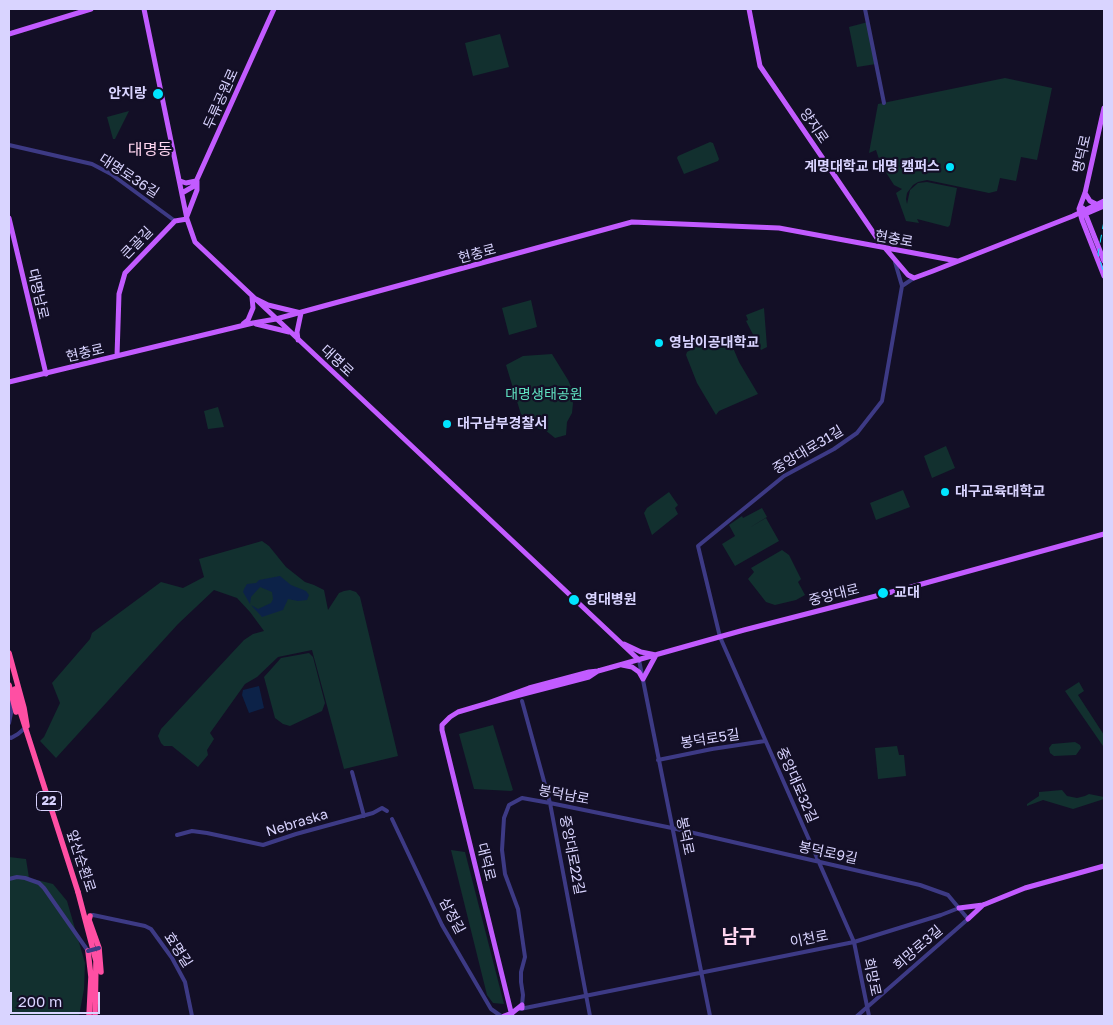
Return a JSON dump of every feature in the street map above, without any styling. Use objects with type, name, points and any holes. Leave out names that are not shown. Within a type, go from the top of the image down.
[{"type":"highway","points":[[9,653],[27,726]]},
{"type":"highway","name":"앞산순환로","points":[[9,659],[18,712]]},
{"type":"highway","name":"앞산순환로","points":[[9,687],[77,892],[96,961],[97,1016]]},
{"type":"highway","name":"앞산순환로","points":[[77,892],[94,961],[90,1016]]},
{"type":"highway","points":[[90,916],[89,920],[99,948],[101,970],[97,1016]]},
{"type":"highway","points":[[88,951],[90,1016]]},
{"type":"main road","points":[[9,34],[91,9]]},
{"type":"main road","name":"대명로","points":[[144,9],[187,218],[195,242],[639,660]]},
{"type":"main road","name":"두류공원로","points":[[182,193],[194,186],[274,9]]},
{"type":"main road","name":"양지로","points":[[749,9],[760,66],[884,247]]},
{"type":"main road","name":"명덕로","points":[[1082,212],[1104,108]]},
{"type":"main road","points":[[175,221],[187,218],[197,190],[196,181],[186,183],[180,181]]},
{"type":"main road","points":[[1085,193],[1090,201],[1097,204]]},
{"type":"main road","points":[[914,278],[1073,216],[1104,201]]},
{"type":"main road","points":[[1082,212],[1104,206]]},
{"type":"main road","points":[[1082,212],[1104,261]]},
{"type":"main road","points":[[1082,212],[1104,276]]},
{"type":"main road","name":"대명남로","points":[[9,218],[46,374]]},
{"type":"main road","name":"큰골길","points":[[117,356],[119,294],[124,273],[175,221]]},
{"type":"main road","name":"현충로","points":[[9,382],[253,323],[276,320],[632,222],[779,228],[957,261]]},
{"type":"main road","name":"중앙대로31길","points":[[884,247],[908,275],[914,278]]},
{"type":"main road","points":[[900,266],[897,257],[903,251]]},
{"type":"main road","points":[[932,257],[936,266],[933,271]]},
{"type":"main road","points":[[241,326],[248,320],[252,308],[252,297],[268,305],[301,313],[297,332],[298,340]]},
{"type":"main road","points":[[253,323],[290,332]]},
{"type":"main road","name":"중앙대로","points":[[450,716],[528,688],[598,671],[1104,534]]},
{"type":"main road","points":[[621,643],[641,652],[656,655],[643,679],[632,667],[619,665],[627,655],[627,648]]},
{"type":"main road","name":"대덕로","points":[[450,716],[442,725],[443,737],[512,1015]]},
{"type":"main road","name":"이천로","points":[[959,908],[983,905],[1025,888],[1103,867]]},
{"type":"main road","name":"희망로3길","points":[[968,919],[983,905]]},
{"type":"main road","points":[[502,1016],[512,1015],[522,1006]]},
{"type":"street","points":[[865,9],[884,103]]},
{"type":"street","name":"대명로36길","points":[[9,146],[92,164],[111,174],[175,221]]},
{"type":"street","name":"중앙대로31길","points":[[720,637],[699,545],[784,476],[834,449],[857,433],[882,401],[902,286],[895,261]]},
{"type":"street","points":[[902,286],[914,278]]},
{"type":"street","name":"중앙대로32길","points":[[720,637],[854,942]]},
{"type":"street","name":"봉덕로","points":[[639,660],[710,1016]]},
{"type":"street","points":[[9,687],[11,713],[9,723]]},
{"type":"street","name":"중앙대로22길","points":[[522,701],[550,803],[590,1016]]},
{"type":"street","points":[[9,738],[18,734],[27,726]]},
{"type":"street","name":"봉덕로5길","points":[[658,760],[766,741]]},
{"type":"street","points":[[352,772],[364,816]]},
{"type":"street","name":"봉덕남로","points":[[522,1006],[521,982],[525,957],[518,909],[505,874],[502,850],[504,818],[509,805],[522,798],[672,828]]},
{"type":"street","name":"Nebraska","points":[[178,835],[192,831],[246,840],[263,845],[364,816],[382,808],[388,811]]},
{"type":"street","name":"삼정길","points":[[392,819],[448,934],[491,1010],[502,1016]]},
{"type":"street","name":"봉덕로9길","points":[[672,828],[931,888],[948,895],[968,919]]},
{"type":"street","points":[[9,880],[18,877],[39,883],[88,951],[99,948]]},
{"type":"street","name":"이천로","points":[[522,1006],[587,996],[854,942],[959,908]]},
{"type":"street","name":"효명길","points":[[90,916],[93,915],[151,929],[172,958],[185,982],[192,1016]]},
{"type":"street","name":"희망로3길","points":[[856,1016],[968,919]]},
{"type":"street","name":"희망로","points":[[854,942],[869,1016]]},
{"type":"green space","points":[[868,22],[876,64],[857,67],[849,27]]},
{"type":"green space","points":[[500,34],[509,67],[473,76],[465,43]]},
{"type":"green space","name":"계명대학교 대명 캠퍼스","points":[[1005,78],[1052,88],[1037,160],[1021,157],[1016,181],[1000,178],[997,191],[989,193],[927,180],[918,182],[913,185],[907,193],[907,204],[910,190],[918,183],[927,182],[957,188],[950,225],[948,227],[917,219],[919,223],[906,221],[896,193],[902,189],[894,185],[885,171],[883,171],[876,150],[869,153],[878,104]]},
{"type":"green space","points":[[129,111],[115,139],[113,139],[107,117]]},
{"type":"green space","points":[[710,142],[713,143],[718,161],[684,174],[677,158],[678,156]]},
{"type":"green space","points":[[531,300],[537,327],[509,335],[502,308]]},
{"type":"green space","points":[[764,308],[767,347],[761,350],[746,321],[748,320],[746,315]]},
{"type":"green space","points":[[715,336],[726,338],[731,343],[739,362],[758,394],[719,411],[716,415],[697,383],[686,355],[687,352]]},
{"type":"green space","name":"대명생태공원","points":[[552,354],[574,393],[572,413],[567,422],[566,435],[555,438],[545,430],[532,427],[529,420],[523,421],[506,365],[523,356]]},
{"type":"green space","points":[[218,407],[224,427],[208,429],[204,411]]},
{"type":"green space","points":[[946,446],[955,468],[932,478],[924,456]]},
{"type":"green space","points":[[903,490],[910,507],[876,520],[870,503]]},
{"type":"green space","points":[[669,492],[678,505],[675,508],[678,514],[652,535],[644,513],[647,508]]},
{"type":"green space","points":[[762,508],[767,517],[749,528],[766,518],[779,541],[735,566],[722,544],[735,536],[729,525],[742,516],[743,518]]},
{"type":"green space","points":[[262,541],[269,546],[286,567],[305,582],[324,590],[328,610],[339,593],[350,590],[356,592],[360,597],[398,756],[344,769],[312,650],[278,657],[257,677],[245,684],[210,733],[214,739],[207,750],[208,755],[198,767],[172,746],[164,746],[158,736],[161,729],[244,640],[253,634],[264,631],[237,598],[214,590],[178,624],[56,758],[40,741],[44,737],[60,703],[52,683],[90,639],[92,633],[161,582],[183,588],[204,577],[199,559]]},
{"type":"green space","points":[[782,550],[789,555],[801,579],[798,582],[805,595],[796,600],[775,605],[766,602],[748,579],[754,572],[751,568]]},
{"type":"green space","points":[[309,653],[313,657],[325,703],[322,711],[290,726],[283,724],[275,718],[264,677],[281,658]]},
{"type":"green space","points":[[1079,682],[1084,691],[1078,695],[1104,735],[1103,746],[1065,691]]},
{"type":"green space","points":[[493,725],[513,790],[511,791],[474,789],[459,734]]},
{"type":"green space","points":[[1075,742],[1081,748],[1076,755],[1054,756],[1050,753],[1049,748],[1052,744]]},
{"type":"green space","points":[[897,746],[899,755],[904,755],[906,776],[878,779],[875,748]]},
{"type":"green space","points":[[1062,790],[1067,796],[1077,798],[1089,794],[1104,797],[1104,799],[1073,809],[1043,800],[1027,806],[1027,804],[1039,796],[1039,792]]},
{"type":"green space","points":[[451,850],[465,852],[504,1004],[493,1003],[487,995]]},
{"type":"green space","points":[[9,857],[26,859],[29,878],[53,884],[67,901],[85,963],[84,989],[79,1016],[9,1016]]},
{"type":"water","points":[[280,576],[291,585],[306,591],[309,595],[307,600],[288,599],[283,610],[262,617],[251,605],[258,609],[271,603],[273,599],[272,592],[260,587],[251,597],[250,604],[243,592],[244,589],[247,584]]},
{"type":"water","points":[[259,686],[264,708],[249,713],[242,695],[243,690]]},
{"type":"railway","points":[[1104,221],[1098,254],[1104,274]]},
{"type":"place","name":"안지랑","points":[[158,94]]},
{"type":"place","name":"계명대학교 대명 캠퍼스","points":[[950,167]]},
{"type":"place","name":"영남이공대학교","points":[[659,343]]},
{"type":"place","name":"대구남부경찰서","points":[[447,424]]},
{"type":"place","name":"대구교육대학교","points":[[945,492]]},
{"type":"place","name":"교대","points":[[883,593]]},
{"type":"place","name":"영대병원","points":[[574,600]]},
{"type":"district","name":"대명동","points":[[150,150]]},
{"type":"district","name":"남구","points":[[739,937]]}]
